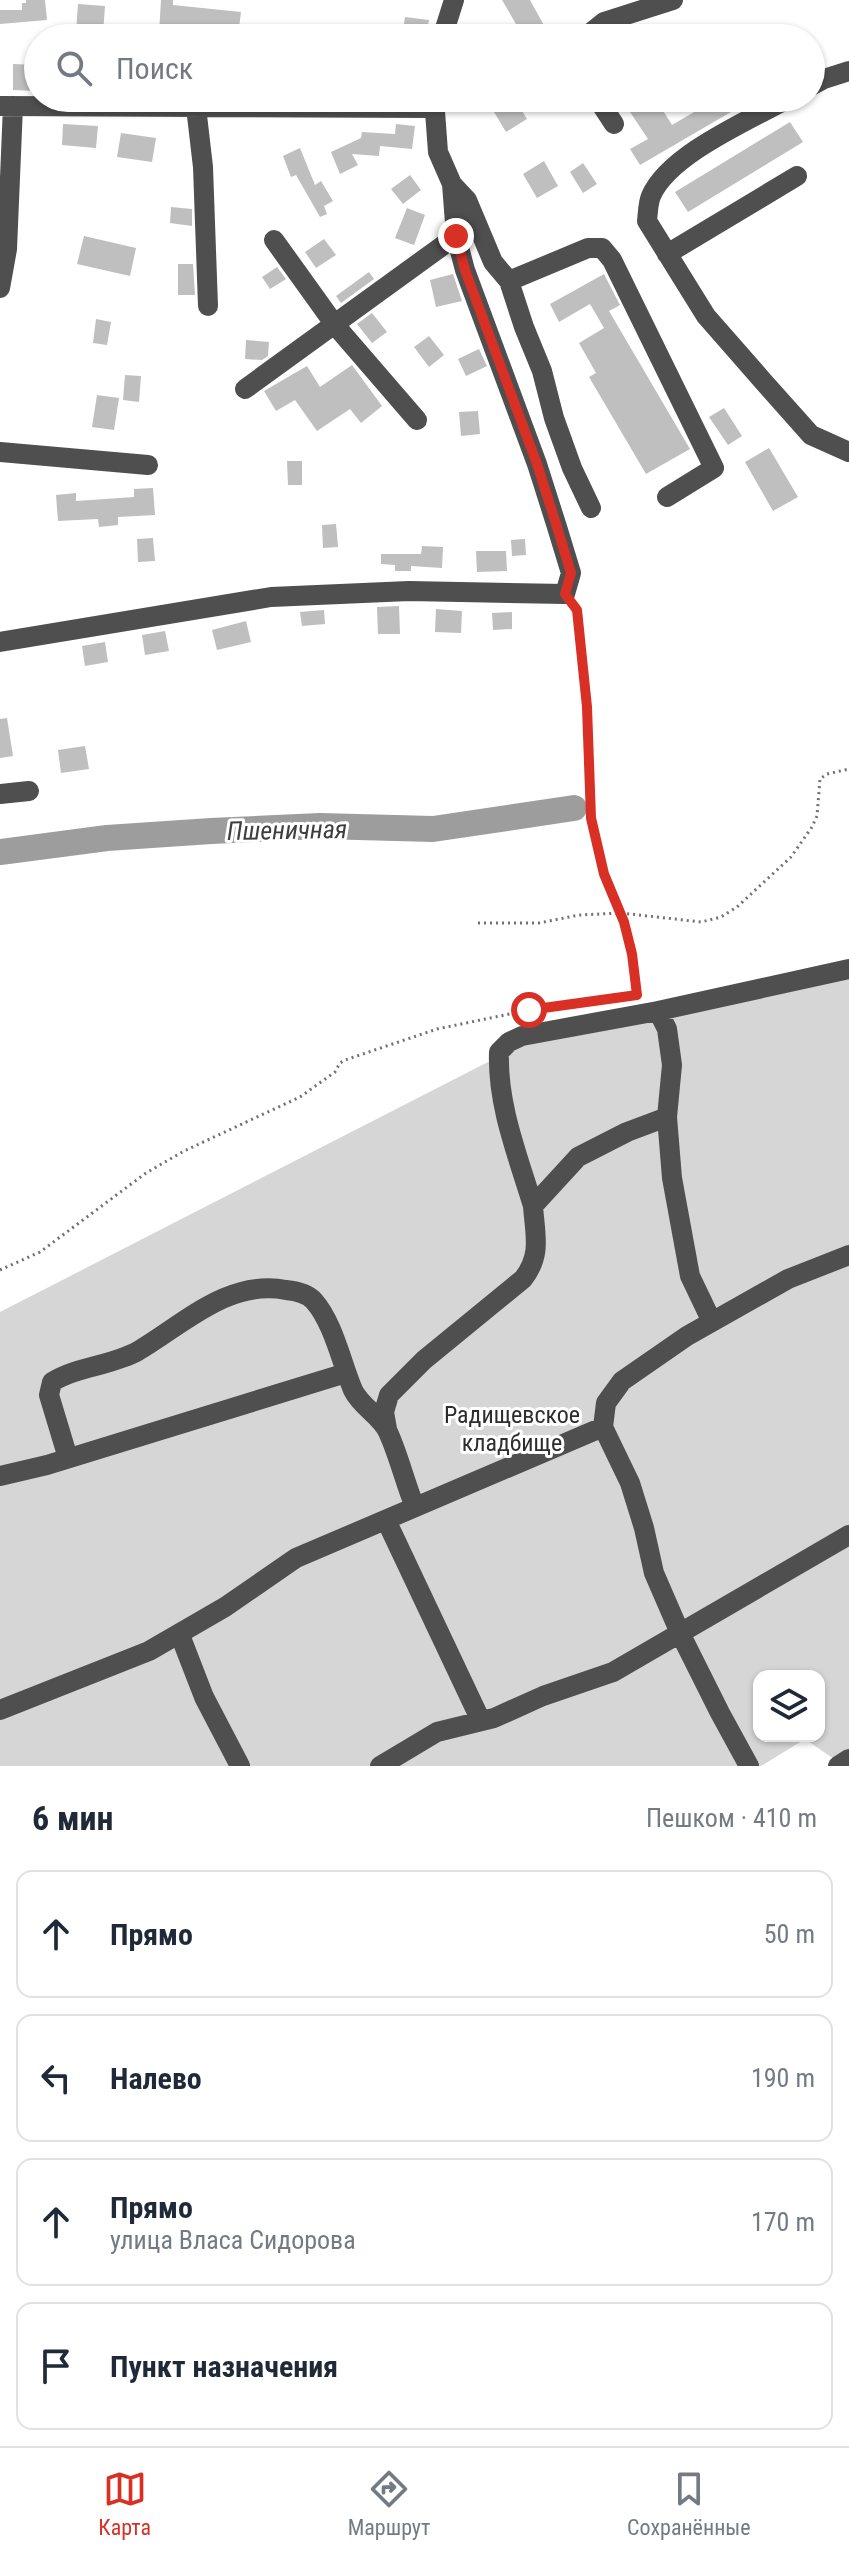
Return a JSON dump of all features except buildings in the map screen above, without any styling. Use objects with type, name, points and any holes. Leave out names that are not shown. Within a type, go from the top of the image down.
[{"type":"street","points":[[436,24],[438,0]]},
{"type":"street","points":[[446,24],[454,0]]},
{"type":"street","points":[[602,24],[673,0]]},
{"type":"street","points":[[825,79],[849,71]]},
{"type":"street","points":[[0,288],[7,249],[6,106]]},
{"type":"street","points":[[197,112],[203,167],[208,306]]},
{"type":"street","points":[[0,642],[271,597],[409,591],[565,594],[571,573],[557,527],[537,464],[470,284],[456,236],[452,184],[438,152],[435,112]]},
{"type":"street","points":[[606,112],[614,124]]},
{"type":"street","points":[[764,112],[690,153],[668,170],[651,197],[647,221],[706,316],[811,435],[849,452]]},
{"type":"street","points":[[667,254],[797,176]]},
{"type":"street","points":[[452,184],[467,200],[493,262],[509,281],[542,371],[554,418],[572,468],[591,508]]},
{"type":"street","points":[[245,389],[456,236]]},
{"type":"street","points":[[274,240],[335,325],[417,420]]},
{"type":"street","points":[[509,281],[588,248],[602,248],[612,260],[714,468],[667,497]]},
{"type":"street","points":[[0,452],[148,465]]},
{"type":"street","points":[[0,794],[29,791]]},
{"type":"street","points":[[415,1507],[387,1429],[384,1412],[389,1395],[424,1360],[523,1279],[533,1266],[536,1251],[533,1206],[504,1108],[499,1052],[509,1042],[522,1036],[658,1011],[849,969]]},
{"type":"street","points":[[658,1011],[667,1029],[672,1065],[667,1117],[672,1178],[690,1276],[712,1322]]},
{"type":"street","points":[[533,1206],[578,1157],[627,1132],[667,1117]]},
{"type":"street","points":[[749,1766],[680,1633],[654,1573],[630,1483],[603,1427],[606,1403],[622,1381],[687,1336],[788,1279],[849,1255]]},
{"type":"street","points":[[68,1458],[49,1395],[52,1382],[135,1352],[186,1317],[232,1294],[255,1289],[296,1291],[312,1298],[323,1313],[355,1395],[387,1429]]},
{"type":"street","points":[[0,1476],[346,1373]]},
{"type":"street","points":[[0,1709],[149,1651],[180,1635],[296,1558],[603,1427]]},
{"type":"street","points":[[386,1520],[481,1721]]},
{"type":"street","points":[[380,1766],[437,1732],[481,1721],[613,1672],[849,1535]]},
{"type":"street","points":[[180,1635],[204,1697],[240,1766]]},
{"type":"street","points":[[838,1766],[849,1759]]},
{"type":"path","points":[[0,1270],[40,1252],[146,1173],[184,1151],[300,1097],[335,1072],[345,1060],[437,1029],[529,1010],[637,995],[632,954],[621,913],[604,874],[591,818],[587,707],[577,610],[565,594]]},
{"type":"path","points":[[478,923],[539,923],[579,915],[621,913],[701,922],[721,917],[737,907],[791,857],[817,816],[820,779],[827,774],[849,769]]},
{"type":"green space","name":"Радищевское кладбище","points":[[849,975],[849,1766],[844,1766],[809,1742],[825,1742],[825,1670],[753,1670],[753,1742],[800,1742],[761,1766],[0,1766],[0,1312],[527,1042]]},
{"type":"waterway","name":"Пшеничная","points":[[0,852],[107,838],[211,831],[320,826],[433,829],[574,808]]},
{"type":"route","points":[[456,236],[479,311],[537,464],[571,573],[565,594],[577,610],[587,707],[591,818],[604,874],[624,922],[637,995],[529,1010]]}]
